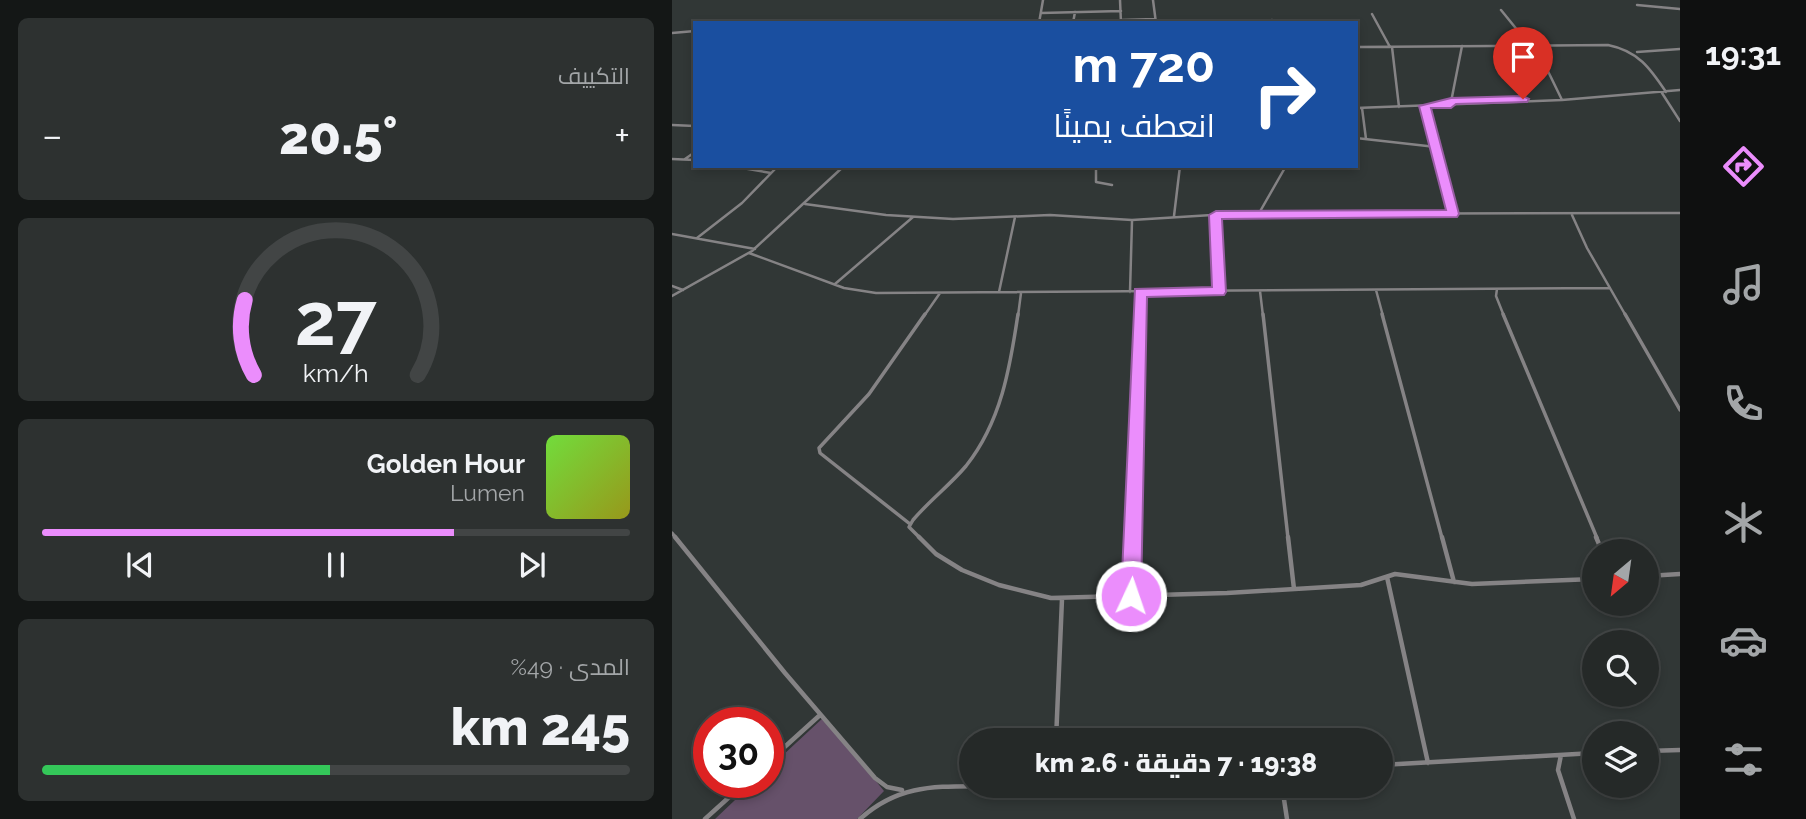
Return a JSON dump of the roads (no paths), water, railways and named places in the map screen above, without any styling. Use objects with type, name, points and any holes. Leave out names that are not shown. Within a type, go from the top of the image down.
[{"type":"street","points":[[1039,21],[1043,0]]},
{"type":"street","points":[[1120,0],[1121,21],[1156,21],[1153,0]]},
{"type":"street","points":[[1637,5],[1680,9]]},
{"type":"street","points":[[1501,10],[1546,66],[1562,100]]},
{"type":"street","points":[[1041,13],[1121,11]]},
{"type":"street","points":[[1139,11],[1140,20]]},
{"type":"street","points":[[1073,21],[1074,12]]},
{"type":"street","points":[[1373,14],[1391,47],[1399,107]]},
{"type":"street","points":[[672,33],[693,31]]},
{"type":"street","points":[[1358,47],[1601,44],[1635,52],[1680,49]]},
{"type":"street","points":[[1451,103],[1462,46]]},
{"type":"street","points":[[1635,52],[1643,58],[1680,121]]},
{"type":"street","points":[[1358,108],[1562,100],[1680,90]]},
{"type":"street","points":[[1425,106],[1453,214]]},
{"type":"street","points":[[1363,108],[1366,139]]},
{"type":"street","points":[[672,125],[693,126]]},
{"type":"street","points":[[1358,138],[1436,147]]},
{"type":"street","points":[[685,159],[693,153]]},
{"type":"street","points":[[672,159],[693,160]]},
{"type":"street","points":[[742,168],[771,173]]},
{"type":"street","points":[[697,238],[742,202],[776,168]]},
{"type":"street","points":[[672,296],[749,253],[842,168]]},
{"type":"street","points":[[1096,168],[1096,182],[1112,185]]},
{"type":"street","points":[[1174,217],[1180,168]]},
{"type":"street","points":[[1258,215],[1285,168]]},
{"type":"street","points":[[805,204],[913,217],[1061,215],[1132,220],[1216,215],[1680,214]]},
{"type":"street","points":[[1216,215],[1219,292]]},
{"type":"street","points":[[1572,215],[1610,288],[1680,410]]},
{"type":"street","points":[[835,285],[913,217]]},
{"type":"street","points":[[999,292],[1016,217]]},
{"type":"street","points":[[1130,292],[1132,220]]},
{"type":"street","points":[[672,234],[755,248]]},
{"type":"street","points":[[749,253],[835,285],[876,293],[1610,288]]},
{"type":"street","points":[[672,286],[684,290]]},
{"type":"street","points":[[1497,289],[1496,296],[1597,539]]},
{"type":"street","points":[[1376,290],[1454,582]]},
{"type":"street","points":[[1259,291],[1294,589]]},
{"type":"street","points":[[1131,596],[1140,292]]},
{"type":"street","points":[[910,524],[856,484],[822,455],[820,448],[869,394],[940,293]]},
{"type":"street","points":[[1021,293],[1007,385],[996,416],[967,464],[910,524],[910,530],[925,545],[962,570],[999,585],[1062,598],[1294,589],[1367,584],[1387,576],[1400,575],[1454,582],[1582,579]]},
{"type":"street","points":[[672,533],[820,715],[880,783],[902,790],[959,787]]},
{"type":"street","points":[[1659,575],[1680,574]]},
{"type":"street","points":[[1387,576],[1428,762]]},
{"type":"street","points":[[1057,728],[1062,598]]},
{"type":"street","points":[[784,748],[820,715]]},
{"type":"street","points":[[1659,751],[1680,750]]},
{"type":"street","points":[[1393,764],[1582,754]]},
{"type":"street","points":[[1561,755],[1558,770],[1574,819]]},
{"type":"street","points":[[860,819],[877,803],[902,790]]},
{"type":"street","points":[[705,819],[728,798]]},
{"type":"street","points":[[1284,798],[1287,819]]}]
